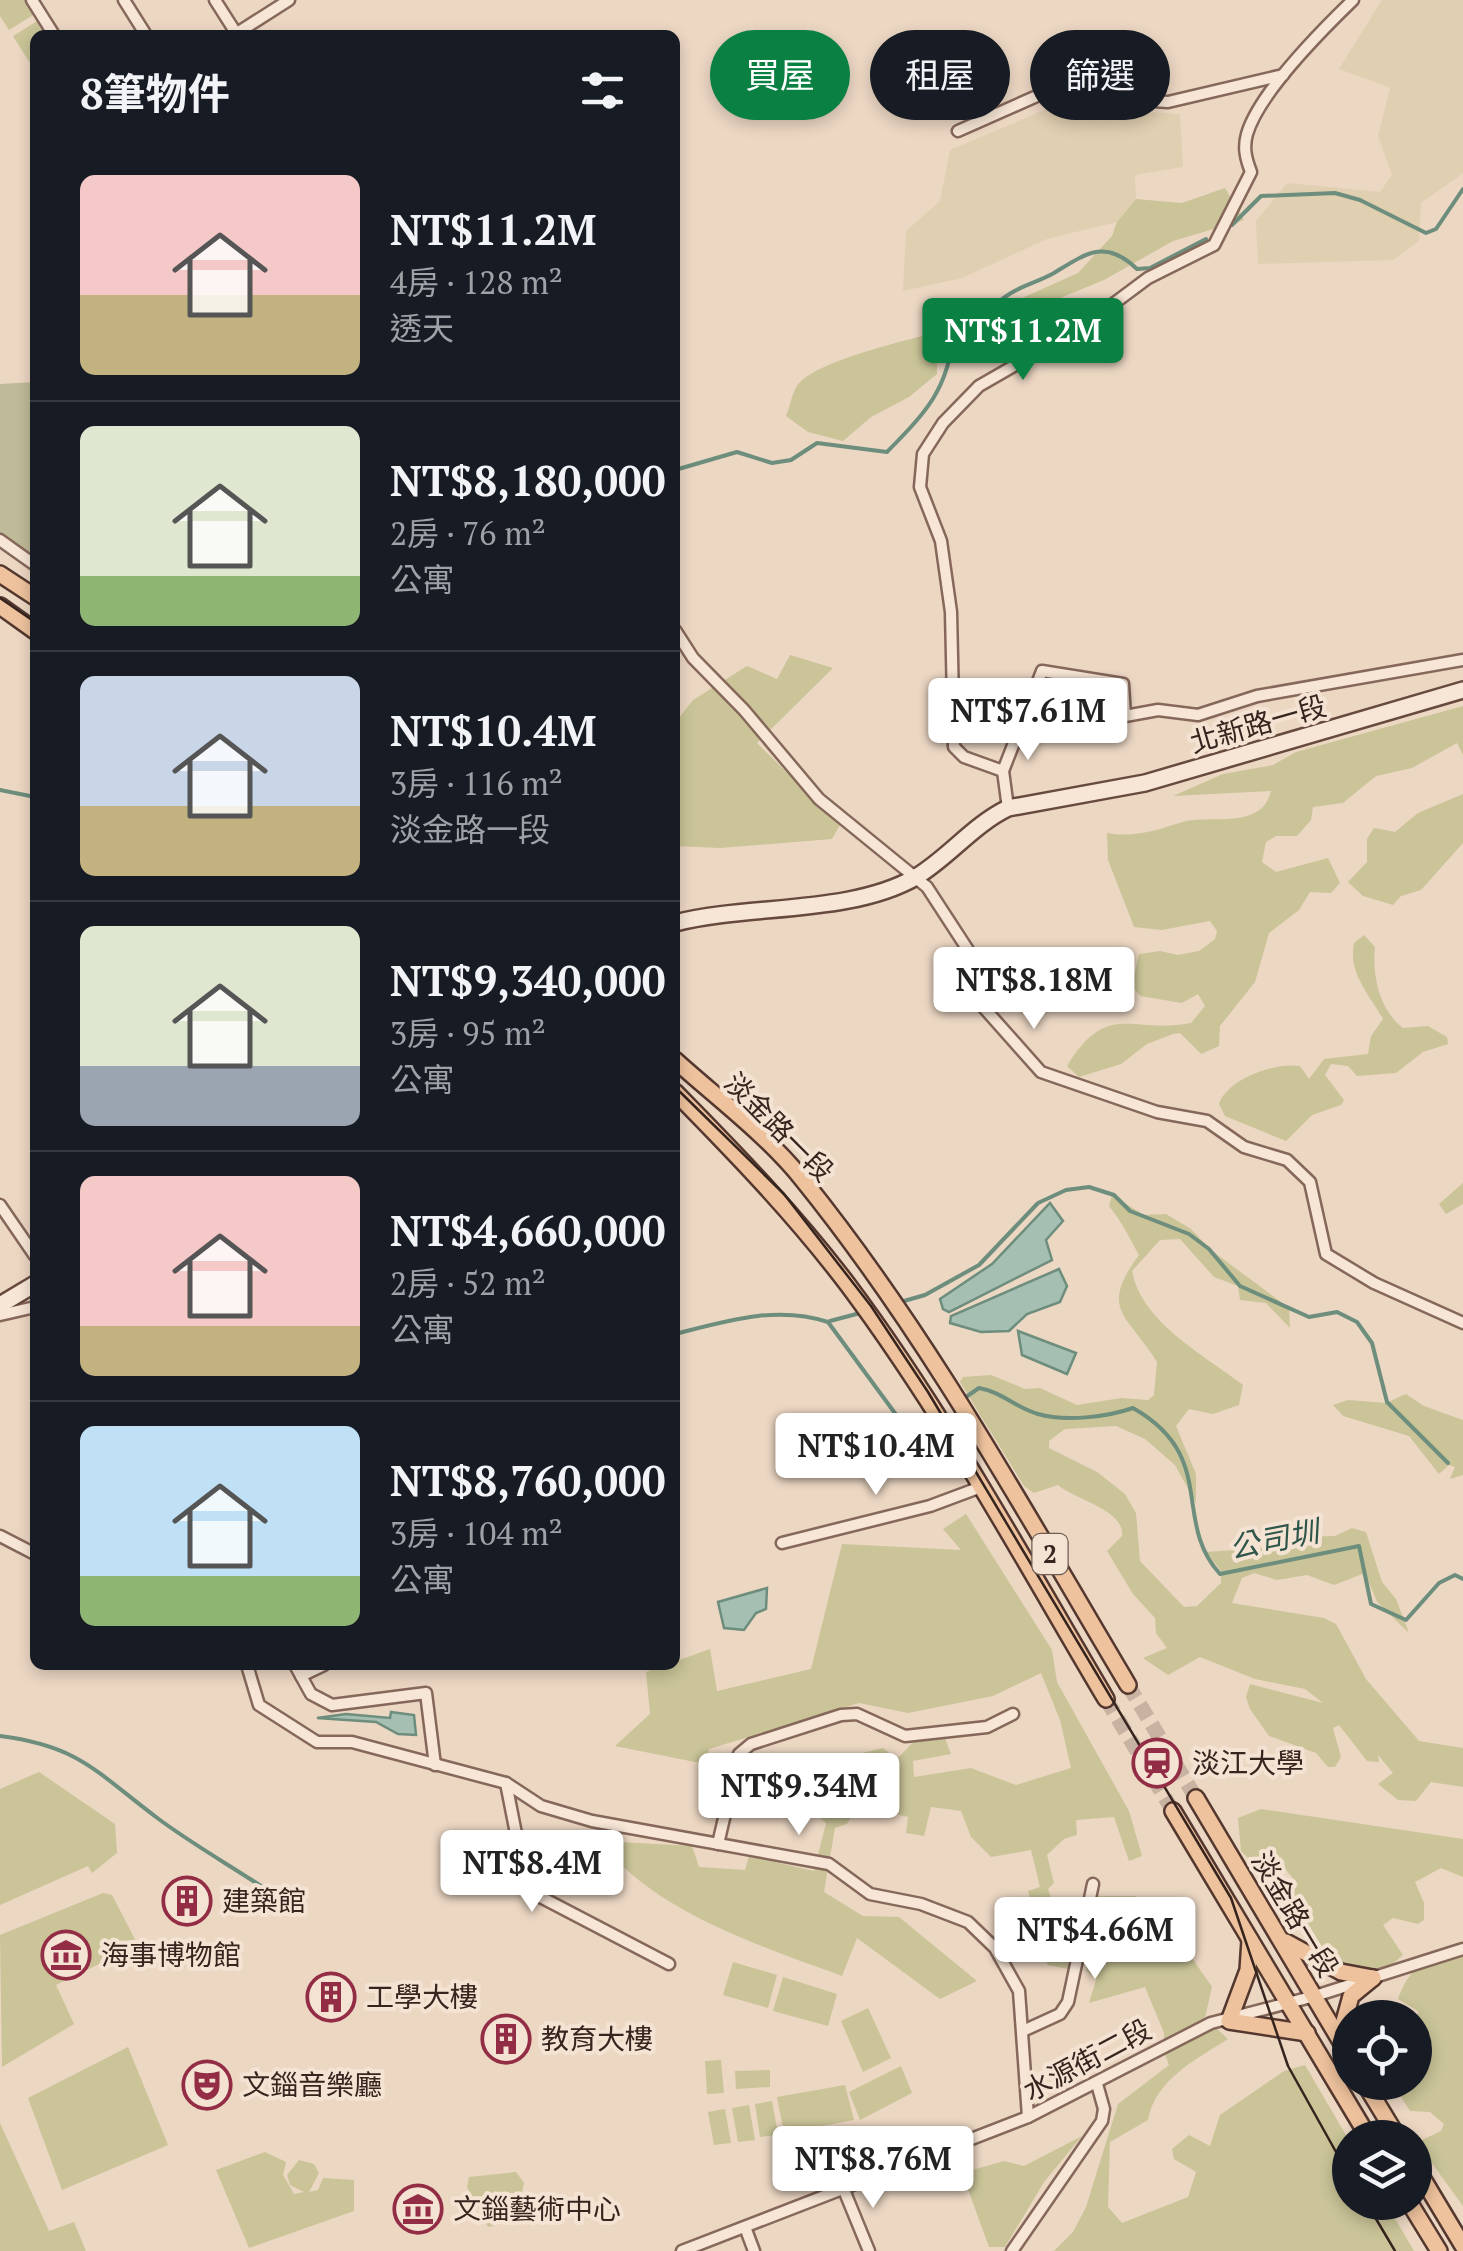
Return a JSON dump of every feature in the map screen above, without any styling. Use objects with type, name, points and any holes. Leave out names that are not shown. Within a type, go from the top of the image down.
[{"type":"main road","points":[[0,574],[30,594]]},
{"type":"main road","points":[[0,606],[30,627]]},
{"type":"main road","name":"北新路一段","points":[[680,922],[856,897],[915,878],[989,818],[1008,808],[1145,782],[1463,690]]},
{"type":"main road","name":"淡金路一段","points":[[680,1065],[800,1176],[908,1322],[1128,1686]]},
{"type":"main road","name":"淡金路一段","points":[[680,1097],[766,1184],[846,1282],[927,1398],[981,1487]]},
{"type":"main road","points":[[0,1305],[30,1287]]},
{"type":"main road","name":"2","points":[[981,1487],[1106,1699]]},
{"type":"main road","name":"淡金路一段","points":[[1196,1798],[1332,2023]]},
{"type":"main road","name":"淡金路一段","points":[[1174,1811],[1358,2120]]},
{"type":"main road","points":[[1281,1939],[1341,1972],[1373,1978]]},
{"type":"main road","points":[[1250,1940],[1248,1970],[1229,2021],[1307,2034]]},
{"type":"main road","points":[[1349,2000],[1373,1978]]},
{"type":"main road","points":[[1432,2194],[1463,2246]]},
{"type":"main road","points":[[1420,2220],[1438,2251]]},
{"type":"street","points":[[32,0],[51,30]]},
{"type":"street","points":[[124,0],[143,30]]},
{"type":"street","points":[[215,0],[233,30]]},
{"type":"street","points":[[241,30],[290,0]]},
{"type":"street","points":[[1003,771],[964,757],[954,747],[951,612],[940,541],[920,487],[923,454],[943,423],[979,386],[1085,324],[1148,278],[1214,245],[1250,172],[1244,152],[1247,132],[1284,75],[1352,0]]},
{"type":"street","points":[[958,130],[1064,84],[1124,99],[1168,102],[1284,75]]},
{"type":"street","points":[[0,540],[30,562]]},
{"type":"street","points":[[680,638],[693,658],[744,710],[819,799],[915,878],[956,926],[968,950],[968,979],[977,1000],[1041,1072],[1156,1112],[1207,1122],[1244,1147],[1287,1160],[1310,1182],[1326,1254],[1374,1284],[1463,1323]]},
{"type":"street","points":[[1025,715],[1087,722],[1158,710],[1198,715],[1258,696],[1463,660]]},
{"type":"street","points":[[1008,808],[1003,771],[1042,671],[1123,684],[1124,716]]},
{"type":"street","points":[[0,1205],[30,1249]]},
{"type":"street","points":[[0,1315],[30,1308]]},
{"type":"street","points":[[782,1542],[930,1506],[981,1487]]},
{"type":"street","points":[[0,1536],[30,1551]]},
{"type":"street","points":[[248,1670],[259,1705],[317,1742],[352,1742],[385,1754],[506,1783],[540,1806],[592,1821],[829,1864],[870,1894],[920,1904],[968,1922],[995,1948],[1020,1991],[1028,2117]]},
{"type":"street","points":[[298,1670],[311,1694],[332,1705],[426,1693],[434,1764]]},
{"type":"street","points":[[718,1844],[739,1754],[751,1744],[840,1715],[857,1714],[905,1736],[987,1727],[1012,1714]]},
{"type":"street","points":[[506,1783],[524,1874],[534,1893],[669,1964]]},
{"type":"street","points":[[1025,2030],[1060,2014],[1068,2002],[1093,1884]]},
{"type":"street","name":"水源街二段","points":[[682,2251],[1028,2117],[1097,2084],[1154,2048],[1211,2023],[1315,1996],[1463,1949]]},
{"type":"street","points":[[1012,2251],[1102,2121],[1104,2109],[1097,2084]]},
{"type":"street","points":[[844,2190],[869,2251]]},
{"type":"street","points":[[745,2228],[754,2251]]},
{"type":"shaded area","points":[[0,0],[26,0],[35,14],[9,30],[0,16]]},
{"type":"shaded area","points":[[1382,0],[1463,0],[1463,173],[1421,203],[1419,241],[1393,260],[1258,264],[1256,221],[1287,183],[1380,192],[1392,175],[1378,136],[1390,88],[1339,69]]},
{"type":"shaded area","points":[[39,20],[45,30],[30,30],[30,63],[13,36]]},
{"type":"shaded area","points":[[1170,113],[1180,114],[1183,167],[1135,175],[1136,199],[1117,222],[1047,239],[962,278],[903,291],[906,231],[940,201],[950,150],[1030,116],[1030,120],[1170,120]]},
{"type":"shaded area","points":[[1225,188],[1244,220],[1173,241],[1104,280],[1011,318],[984,359],[982,332],[1011,303],[1078,273],[1112,236],[1117,222],[1136,199],[1182,203]]},
{"type":"shaded area","points":[[937,332],[937,374],[909,397],[871,417],[843,441],[808,432],[786,416],[797,386],[822,368]]},
{"type":"shaded area","points":[[30,382],[30,557],[0,534],[0,384]]},
{"type":"shaded area","points":[[790,655],[833,668],[757,743],[840,825],[832,839],[720,848],[680,846],[680,717],[693,700],[747,666],[777,679]]},
{"type":"shaded area","points":[[1463,706],[1463,755],[1457,743],[1412,768],[1376,776],[1343,803],[1313,807],[1311,820],[1297,836],[1276,836],[1266,842],[1262,862],[1276,872],[1328,858],[1340,883],[1331,893],[1310,892],[1299,910],[1269,933],[1255,982],[1220,1026],[1219,1046],[1201,1054],[1180,1033],[1147,1044],[1121,1064],[1079,1077],[1067,1066],[1082,1045],[1109,1026],[1191,1023],[1205,1006],[1198,994],[1182,1003],[1140,996],[1132,986],[1139,954],[1199,951],[1215,939],[1217,931],[1210,921],[1162,930],[1134,927],[1108,860],[1107,833],[1136,834],[1194,820],[1246,816],[1266,803],[1271,791],[1173,796],[1223,774],[1273,765],[1296,752]]},
{"type":"shaded area","points":[[1463,794],[1463,843],[1421,890],[1401,896],[1393,905],[1363,896],[1348,882],[1367,862],[1367,839],[1374,828],[1395,832],[1418,813]]},
{"type":"shaded area","points":[[1364,935],[1375,947],[1379,991],[1388,1012],[1403,1028],[1428,1026],[1447,1037],[1448,1044],[1423,1052],[1396,1073],[1357,1076],[1348,1066],[1331,1064],[1325,1075],[1344,1100],[1341,1105],[1312,1115],[1286,1141],[1225,1116],[1219,1104],[1224,1095],[1253,1074],[1290,1065],[1300,1066],[1309,1079],[1324,1059],[1368,1054],[1371,1036],[1383,1019],[1354,964],[1354,943]]},
{"type":"shaded area","points":[[1463,1183],[1463,1204],[1446,1214],[1439,1204]]},
{"type":"shaded area","points":[[1112,1195],[1144,1215],[1166,1214],[1191,1229],[1211,1250],[1289,1308],[1290,1328],[1266,1303],[1240,1300],[1238,1286],[1214,1277],[1180,1239],[1160,1240],[1132,1271],[1138,1290],[1176,1336],[1243,1385],[1239,1405],[1213,1414],[1189,1409],[1176,1426],[1196,1474],[1196,1503],[1175,1465],[1145,1439],[1116,1426],[1065,1429],[1049,1441],[1049,1448],[1097,1472],[1125,1494],[1136,1513],[1140,1561],[1184,1607],[1197,1606],[1221,1583],[1221,1571],[1206,1552],[1282,1547],[1299,1537],[1335,1536],[1352,1528],[1366,1532],[1382,1582],[1396,1599],[1409,1633],[1377,1602],[1365,1573],[1334,1585],[1307,1575],[1277,1580],[1254,1573],[1242,1578],[1232,1603],[1324,1618],[1336,1624],[1366,1679],[1419,1741],[1463,1748],[1463,1787],[1431,1782],[1416,1801],[1398,1800],[1378,1784],[1393,1773],[1378,1755],[1379,1762],[1367,1761],[1339,1725],[1333,1728],[1341,1757],[1335,1767],[1328,1767],[1316,1753],[1269,1736],[1246,1697],[1250,1684],[1323,1703],[1305,1689],[1255,1679],[1200,1657],[1168,1675],[1143,1658],[1167,1648],[1156,1633],[1155,1618],[1133,1594],[1107,1551],[1122,1536],[1116,1519],[1058,1485],[1034,1493],[1024,1486],[960,1382],[963,1377],[991,1375],[1025,1389],[1040,1388],[1077,1405],[1121,1398],[1148,1400],[1154,1395],[1157,1362],[1128,1322],[1119,1301],[1120,1289],[1139,1255],[1109,1206]]},
{"type":"shaded area","points":[[1050,1203],[1063,1221],[1046,1240],[1052,1260],[949,1312],[943,1309],[940,1299],[992,1264]]},
{"type":"shaded area","points":[[1059,1269],[1067,1286],[1060,1302],[1027,1314],[1009,1331],[981,1332],[950,1323],[951,1316]]},
{"type":"shaded area","points":[[1018,1331],[1076,1353],[1067,1374],[1022,1355]]},
{"type":"shaded area","points":[[1406,1394],[1424,1406],[1463,1420],[1463,1475],[1450,1479],[1455,1467],[1449,1465],[1439,1474],[1409,1436],[1343,1416],[1333,1405],[1348,1400],[1386,1403]]},
{"type":"shaded area","points":[[966,1514],[1052,1650],[1057,1682],[1129,1811],[1142,1856],[1129,1861],[1114,1817],[1076,1820],[1077,1835],[1064,1839],[1047,1855],[1054,1883],[1048,1889],[1054,1906],[1086,1896],[1136,1896],[1157,1933],[1183,1919],[1183,1945],[1212,1987],[1205,2018],[1228,2039],[1168,2082],[1148,2120],[1110,2142],[1108,2207],[1122,2223],[1188,2197],[1196,2172],[1174,2159],[1172,2149],[1189,2135],[1210,2146],[1220,2115],[1284,2071],[1305,2065],[1337,2120],[1332,2120],[1332,2220],[1396,2220],[1414,2251],[1054,2251],[1073,2232],[1086,2207],[1118,2104],[1169,2065],[1164,2033],[1145,1987],[1089,2003],[1096,1980],[1086,1970],[1089,1951],[1074,1951],[1068,1969],[1048,1965],[1042,1955],[1059,1946],[1044,1917],[1034,1912],[1028,1891],[1040,1887],[1031,1850],[991,1857],[971,1837],[961,1811],[931,1807],[924,1836],[906,1833],[908,1817],[857,1806],[847,1824],[835,1828],[824,1892],[863,1916],[899,1917],[977,1981],[940,1999],[857,1938],[842,1976],[711,1924],[649,1888],[622,1866],[601,1841],[692,1846],[699,1867],[745,1870],[749,1856],[814,1871],[826,1823],[815,1813],[816,1775],[850,1790],[870,1777],[858,1754],[883,1748],[897,1759],[914,1741],[945,1738],[951,1754],[913,1761],[914,1777],[971,1768],[1016,1785],[1071,1768],[1060,1720],[1041,1673],[993,1696],[908,1713],[859,1703],[709,1749],[705,1764],[615,1746],[650,1714],[646,1672],[680,1670],[680,1660],[710,1649],[717,1691],[811,1669],[842,1544],[961,1550],[943,1529]]},
{"type":"shaded area","points":[[767,1588],[766,1609],[756,1613],[744,1630],[724,1628],[718,1602]]},
{"type":"shaded area","points":[[391,1712],[414,1715],[416,1735],[398,1734],[376,1722],[317,1718],[346,1714],[390,1718]]},
{"type":"shaded area","points":[[39,1772],[115,1824],[117,1853],[92,1873],[88,1866],[0,1905],[0,1789]]},
{"type":"shaded area","points":[[1261,1809],[1463,1839],[1463,1877],[1441,1868],[1415,1882],[1424,1903],[1424,1920],[1418,1924],[1393,1918],[1383,1925],[1403,1955],[1383,1972],[1349,1969],[1321,1953],[1310,1940],[1290,1894],[1298,1884],[1279,1862],[1254,1864],[1241,1851],[1238,1818]]},
{"type":"shaded area","points":[[103,1893],[112,1895],[138,1945],[56,1985],[74,2024],[2,2067],[0,1935]]},
{"type":"shaded area","points":[[1463,1948],[1463,2206],[1432,2163],[1432,2135],[1441,2131],[1444,2124],[1430,2112],[1410,2111],[1403,2100],[1432,2100],[1432,2000],[1398,1999],[1422,1963],[1451,1949]]},
{"type":"shaded area","points":[[733,1962],[777,1975],[768,2008],[723,1995]]},
{"type":"shaded area","points":[[783,1977],[837,1994],[828,2026],[773,2011]]},
{"type":"shaded area","points":[[868,2008],[891,2058],[863,2072],[841,2021]]},
{"type":"shaded area","points":[[128,2047],[168,2145],[62,2190],[28,2098]]},
{"type":"shaded area","points":[[721,2060],[724,2093],[707,2094],[705,2061]]},
{"type":"shaded area","points":[[901,2066],[912,2093],[860,2120],[849,2092]]},
{"type":"shaded area","points":[[770,2070],[770,2087],[736,2089],[735,2071]]},
{"type":"shaded area","points":[[845,2085],[854,2120],[784,2133],[777,2097]]},
{"type":"shaded area","points":[[772,2101],[778,2135],[760,2137],[755,2104]]},
{"type":"shaded area","points":[[749,2105],[755,2140],[738,2142],[732,2108]]},
{"type":"shaded area","points":[[725,2109],[731,2143],[714,2145],[708,2112]]},
{"type":"shaded area","points":[[0,2123],[49,2231],[74,2222],[86,2251],[0,2251]]},
{"type":"shaded area","points":[[1082,2136],[1044,2182],[1005,2247],[989,2247],[962,2173],[1004,2161],[1024,2166]]},
{"type":"shaded area","points":[[265,2152],[286,2162],[283,2175],[294,2194],[304,2192],[290,2185],[287,2175],[299,2160],[314,2164],[319,2173],[309,2192],[318,2190],[323,2178],[354,2180],[354,2211],[249,2248],[216,2170]]},
{"type":"shaded area","points":[[516,2172],[524,2183],[516,2219],[488,2227],[467,2187],[469,2177]]},
{"type":"waterway","name":"公司圳","points":[[1232,225],[1261,196],[1335,193],[1360,200],[1426,233],[1436,229],[1463,189]]},
{"type":"waterway","name":"公司圳","points":[[680,469],[737,452],[772,463],[791,460],[817,443],[887,452],[933,399],[946,370],[954,332],[972,324],[1011,293],[1095,252],[1115,254],[1137,269],[1150,268],[1206,239]]},
{"type":"waterway","name":"公司圳","points":[[0,790],[30,796]]},
{"type":"waterway","points":[[897,1303],[925,1295],[979,1265],[1038,1203],[1066,1190],[1089,1187],[1114,1195],[1130,1211],[1189,1234],[1209,1249],[1240,1286],[1309,1317],[1337,1312],[1357,1322],[1372,1343],[1387,1402],[1448,1463]]},
{"type":"waterway","points":[[830,1321],[864,1312]]},
{"type":"waterway","name":"公司圳","points":[[680,1333],[771,1315],[828,1322],[911,1435],[934,1419]]},
{"type":"waterway","name":"公司圳","points":[[963,1399],[979,1388],[1030,1411],[1061,1418],[1099,1416],[1133,1408],[1159,1427],[1176,1447],[1185,1468],[1198,1532],[1220,1574],[1359,1546],[1371,1604],[1406,1620],[1439,1583],[1455,1575],[1463,1579]]},
{"type":"waterway","points":[[0,1736],[49,1747],[85,1763],[169,1826],[261,1886]]},
{"type":"tunnel","points":[[1128,1685],[1196,1798]]},
{"type":"tunnel","points":[[1106,1699],[1173,1811]]},
{"type":"tram line","points":[[0,598],[30,619]]},
{"type":"tram line","points":[[680,1092],[784,1194],[871,1306],[928,1392],[1231,1898],[1288,2066],[1332,2145]]},
{"type":"tram line","points":[[1377,2220],[1395,2251]]},
{"type":"place","name":"淡江大學","points":[[1157,1763]]},
{"type":"place","name":"建築館","points":[[187,1901]]},
{"type":"place","name":"海事博物館","points":[[66,1955]]},
{"type":"place","name":"工學大樓","points":[[331,1997]]},
{"type":"place","name":"教育大樓","points":[[506,2039]]},
{"type":"place","name":"文錙音樂廳","points":[[207,2085]]},
{"type":"place","name":"文錙藝術中心","points":[[418,2209]]}]
